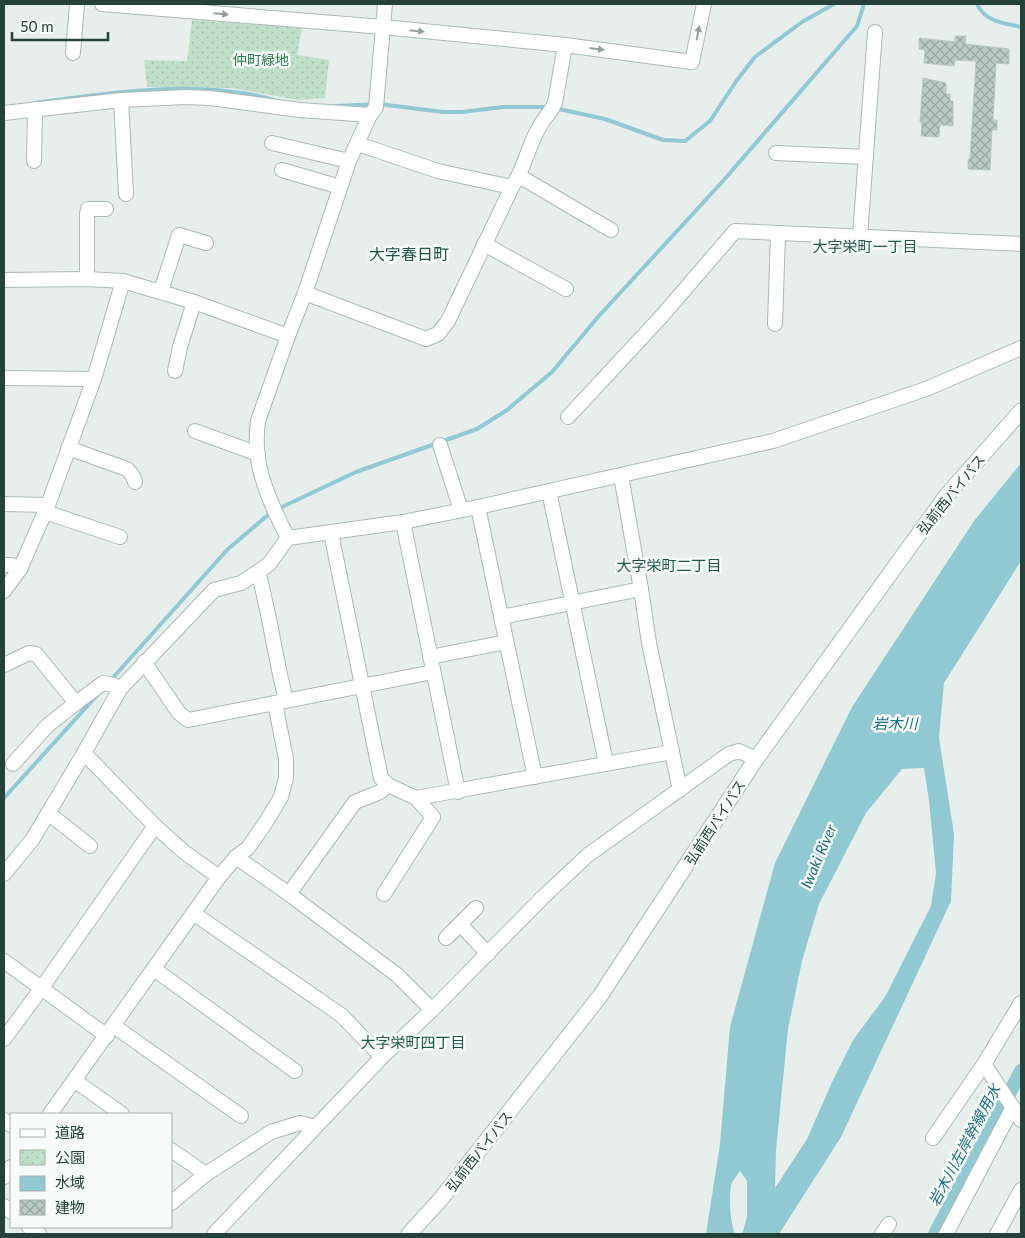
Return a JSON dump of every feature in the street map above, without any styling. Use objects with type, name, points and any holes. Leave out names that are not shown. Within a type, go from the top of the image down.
[{"type":"street","points":[[73,53],[77,4]]},
{"type":"street","points":[[102,4],[565,45],[692,62],[704,4]]},
{"type":"street","points":[[288,538],[278,519],[260,469],[258,421],[305,293],[349,161],[375,107],[385,4]]},
{"type":"street","points":[[860,236],[876,32]]},
{"type":"street","points":[[305,293],[426,339],[438,334],[448,321],[515,182],[539,126],[553,107],[565,45]]},
{"type":"street","points":[[4,113],[35,108],[121,100],[202,98],[300,110],[375,107]]},
{"type":"street","points":[[121,100],[126,194]]},
{"type":"street","points":[[34,161],[35,108]]},
{"type":"street","points":[[272,143],[349,161]]},
{"type":"street","points":[[358,144],[438,172],[515,182],[611,230]]},
{"type":"street","points":[[776,153],[866,157]]},
{"type":"street","points":[[282,170],[340,187]]},
{"type":"street","points":[[87,278],[88,209],[106,209]]},
{"type":"street","points":[[568,417],[661,317],[735,231],[1021,244]]},
{"type":"street","points":[[775,324],[778,234]]},
{"type":"street","points":[[161,291],[179,235],[206,243]]},
{"type":"street","points":[[484,244],[566,289]]},
{"type":"street","points":[[4,280],[87,278],[123,281],[194,302],[288,336]]},
{"type":"street","points":[[4,591],[20,569],[46,508],[94,379],[123,281]]},
{"type":"street","points":[[175,371],[180,347],[194,302]]},
{"type":"street","points":[[13,764],[47,726],[76,703],[112,686],[144,662],[214,590],[241,583],[269,564],[288,538],[403,522],[478,507],[773,441],[926,389],[1021,348]]},
{"type":"street","points":[[4,378],[94,379]]},
{"type":"street","name":"弘前西バイパス","points":[[410,1234],[440,1200],[600,996],[756,759],[947,494],[1021,411]]},
{"type":"street","points":[[195,431],[258,454]]},
{"type":"street","points":[[440,445],[461,510]]},
{"type":"street","points":[[68,448],[127,469],[135,482]]},
{"type":"street","points":[[621,476],[649,643],[680,790]]},
{"type":"street","points":[[549,491],[606,763]]},
{"type":"street","points":[[4,504],[46,508],[120,537]]},
{"type":"street","points":[[478,507],[535,777]]},
{"type":"street","points":[[403,522],[458,792]]},
{"type":"street","points":[[330,533],[381,778],[388,785],[416,798],[433,817],[384,894]]},
{"type":"street","points":[[4,564],[20,569]]},
{"type":"street","points":[[51,1113],[219,877],[236,857],[248,848],[281,797],[286,778],[286,758],[275,654],[267,602],[258,572]]},
{"type":"street","points":[[501,617],[641,588]]},
{"type":"street","points":[[430,656],[506,642]]},
{"type":"street","points":[[4,665],[29,653],[36,654],[76,703]]},
{"type":"street","points":[[144,662],[179,714],[188,720],[433,672]]},
{"type":"street","points":[[4,874],[32,840],[84,753],[112,686]]},
{"type":"street","points":[[214,1234],[382,1057],[432,1010],[542,898],[588,855],[729,754],[739,751],[756,759]]},
{"type":"street","points":[[416,798],[458,792],[672,752]]},
{"type":"street","points":[[84,753],[184,852],[219,877]]},
{"type":"street","points":[[289,894],[355,802],[380,792],[388,785]]},
{"type":"street","points":[[48,813],[90,846]]},
{"type":"street","points":[[4,1039],[156,826]]},
{"type":"street","points":[[236,857],[397,975],[432,1010]]},
{"type":"street","points":[[446,938],[476,908]]},
{"type":"street","points":[[193,913],[341,1015],[382,1057]]},
{"type":"street","points":[[460,924],[488,954]]},
{"type":"street","points":[[4,961],[41,988],[241,1116]]},
{"type":"street","points":[[154,969],[295,1072]]},
{"type":"street","points":[[934,1138],[984,1064],[1021,1003]]},
{"type":"street","points":[[946,1234],[1015,1110],[984,1064]]},
{"type":"street","points":[[74,1080],[121,1113]]},
{"type":"street","points":[[172,1202],[206,1174],[271,1132],[300,1123],[315,1127]]},
{"type":"street","points":[[172,1151],[206,1174]]},
{"type":"street","points":[[997,1234],[1021,1190]]},
{"type":"green space","name":"仲町緑地","points":[[192,20],[302,28],[297,55],[329,60],[325,98],[298,100],[232,88],[147,87],[144,60],[187,61]]},
{"type":"water","name":"岩木川","points":[[1021,463],[1021,561],[944,683],[939,738],[954,834],[951,901],[841,1137],[779,1234],[742,1234],[747,1217],[747,1181],[740,1171],[730,1190],[731,1217],[735,1234],[706,1234],[720,1144],[730,1027],[775,863],[852,707],[974,521]],"holes":[[[924,768],[936,873],[931,906],[885,997],[853,1040],[807,1139],[775,1188],[776,1150],[788,1029],[802,961],[819,904],[866,813],[902,769]]]},
{"type":"building","points":[[955,36],[966,36],[965,44],[1009,49],[1009,64],[996,63],[993,120],[997,120],[997,130],[992,130],[990,170],[968,169],[976,61],[955,60],[954,66],[924,63],[925,50],[919,49],[919,38],[955,42]]},
{"type":"building","points":[[923,78],[946,83],[946,94],[950,94],[950,101],[953,101],[953,126],[940,125],[939,137],[921,136]]},
{"type":"waterway","points":[[554,108],[605,119],[663,140],[685,141],[710,121],[755,57],[802,22],[834,4]]},
{"type":"waterway","points":[[282,507],[356,472],[477,429],[507,410],[552,372],[598,317],[723,181],[857,26],[864,4]]},
{"type":"waterway","points":[[977,4],[980,10],[990,18],[1021,27]]},
{"type":"waterway","points":[[33,103],[124,92],[185,89],[245,93],[274,100]]},
{"type":"waterway","points":[[335,106],[379,104],[443,112],[462,112],[503,107],[548,107]]},
{"type":"waterway","points":[[110,681],[227,550],[268,515]]},
{"type":"waterway","points":[[4,798],[100,692]]},
{"type":"waterway","name":"岩木川左岸幹線用水","points":[[935,1234],[1021,1071]]},
{"type":"district","name":"大字栄町一丁目","points":[[865,246]]},
{"type":"district","name":"大字春日町","points":[[409,253]]},
{"type":"district","name":"大字栄町二丁目","points":[[669,565]]},
{"type":"district","name":"大字栄町四丁目","points":[[413,1042]]},
{"type":"water label","name":"Iwaki River","points":[[818,856]]}]
